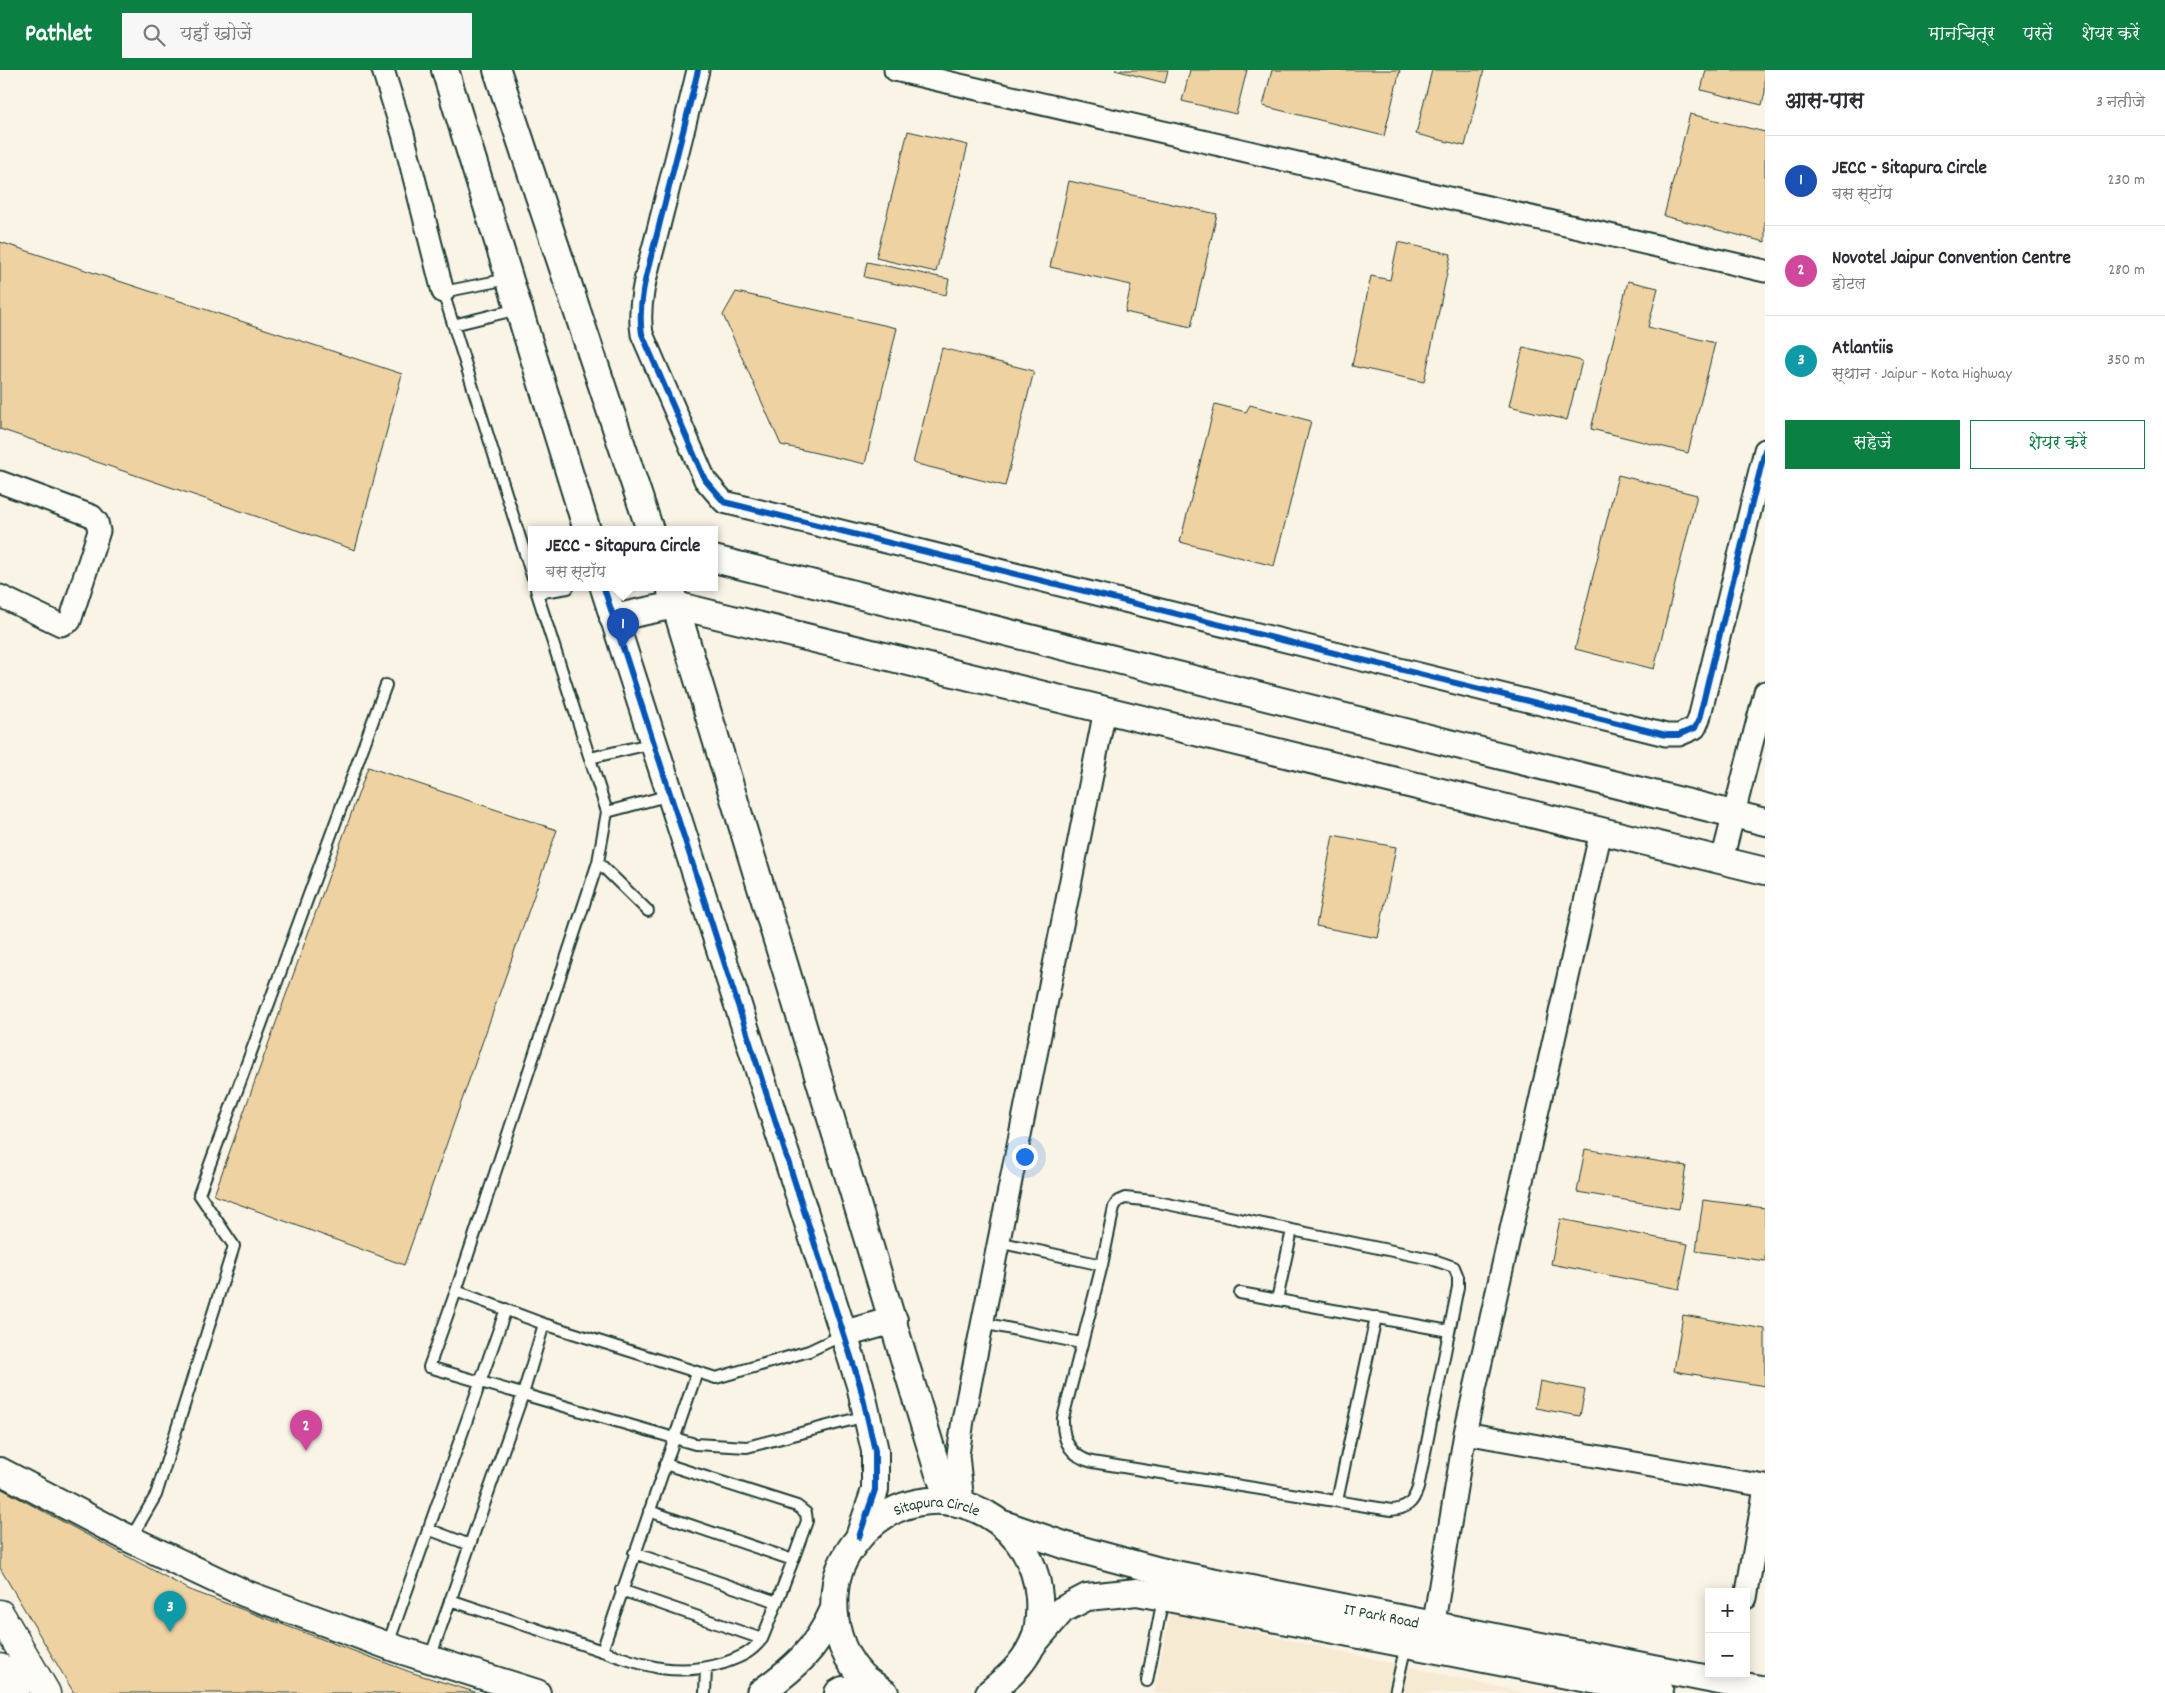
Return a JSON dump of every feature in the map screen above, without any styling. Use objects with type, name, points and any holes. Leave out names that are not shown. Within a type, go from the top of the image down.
[{"type":"highway","points":[[0,1614],[46,1693]]},
{"type":"highway","points":[[0,1668],[15,1693]]},
{"type":"street","points":[[383,70],[449,291]]},
{"type":"street","points":[[394,70],[409,110],[449,291]]},
{"type":"street","points":[[445,70],[586,526]]},
{"type":"street","points":[[497,70],[649,526]]},
{"type":"street","points":[[698,70],[642,301],[640,323],[642,334],[705,480],[724,502],[1666,735],[1680,735],[1695,728],[1699,719],[1765,450]]},
{"type":"street","points":[[895,70],[1765,271]]},
{"type":"street","points":[[0,482],[92,516],[97,522],[99,532],[70,621],[61,625],[0,596]]},
{"type":"street","points":[[718,561],[1765,822]]},
{"type":"street","points":[[605,591],[860,1385],[875,1451],[875,1490],[859,1537]]},
{"type":"street","points":[[613,618],[673,596],[1105,710],[1765,871]]},
{"type":"street","points":[[673,596],[894,1320],[938,1471],[956,1503]]},
{"type":"street","points":[[1722,860],[1765,692]]},
{"type":"street","points":[[956,1503],[958,1455],[963,1420],[1105,710]]},
{"type":"street","points":[[1423,1639],[1465,1433],[1601,831]]},
{"type":"street","points":[[844,1334],[894,1320]]},
{"type":"street","points":[[1465,1433],[1765,1487],[1748,1588]]},
{"type":"street","points":[[0,1471],[130,1539],[244,1593],[388,1645],[537,1693]]},
{"type":"street","name":"Sitapura Circle","points":[[880,1689],[861,1674],[841,1645],[833,1611],[836,1576],[852,1544],[876,1520],[908,1504],[956,1503],[982,1510],[1003,1524],[1024,1549],[1038,1580],[1040,1613],[1032,1645],[1014,1673],[989,1693]]},
{"type":"street","name":"IT Park Road","points":[[1003,1524],[1067,1546],[1160,1571],[1423,1639],[1654,1693]]},
{"type":"street","name":"IT Park Road","points":[[1032,1645],[1062,1610],[1087,1597],[1137,1592],[1423,1639],[1765,1690]]},
{"type":"street","points":[[760,1693],[791,1670],[823,1635],[833,1611]]},
{"type":"street","points":[[838,1693],[843,1690],[880,1689]]},
{"type":"lane","points":[[509,279],[449,291],[453,325],[528,563]]},
{"type":"lane","points":[[453,325],[518,308]]},
{"type":"lane","points":[[536,591],[607,812],[598,862],[429,1367],[695,1444],[747,1447],[866,1416]]},
{"type":"lane","points":[[130,1539],[156,1495],[234,1246],[199,1194],[386,685]]},
{"type":"lane","points":[[590,758],[654,743]]},
{"type":"lane","points":[[607,812],[671,795]]},
{"type":"lane","points":[[598,862],[648,911]]},
{"type":"lane","points":[[1125,1198],[1153,1201],[1431,1259],[1454,1267],[1458,1276],[1458,1286],[1418,1488],[1413,1501],[1400,1510],[1092,1462],[1075,1456],[1062,1430],[1081,1342],[1102,1265],[1114,1207],[1118,1201],[1125,1198]]},
{"type":"lane","points":[[1278,1300],[1292,1230]]},
{"type":"lane","points":[[998,1242],[1102,1265]]},
{"type":"lane","points":[[456,1291],[544,1324],[716,1378],[736,1374],[808,1351],[844,1334]]},
{"type":"lane","points":[[1240,1293],[1449,1331]]},
{"type":"lane","points":[[388,1645],[506,1309]]},
{"type":"lane","points":[[1337,1501],[1376,1317]]},
{"type":"lane","points":[[982,1323],[1081,1342]]},
{"type":"lane","points":[[430,1659],[523,1394],[544,1324]]},
{"type":"lane","points":[[602,1651],[621,1590],[697,1372]]},
{"type":"lane","points":[[450,1600],[653,1668],[677,1671],[706,1668],[743,1657],[751,1652],[762,1639],[777,1602],[807,1521],[806,1513],[796,1506],[665,1464]]},
{"type":"lane","points":[[649,1511],[793,1560]]},
{"type":"lane","points":[[428,1529],[470,1545]]},
{"type":"lane","points":[[634,1553],[777,1602]]},
{"type":"lane","points":[[621,1590],[762,1639]]},
{"type":"lane","points":[[1147,1681],[1163,1597]]},
{"type":"lane","points":[[1395,1693],[1423,1639]]},
{"type":"lane","points":[[705,1693],[706,1668]]},
{"type":"shaded area","points":[[1170,1613],[1525,1693],[1154,1693]]},
{"type":"building","points":[[1115,70],[1168,70],[1165,83]]},
{"type":"building","points":[[1190,70],[1247,70],[1236,114],[1182,101]]},
{"type":"building","points":[[1272,70],[1400,70],[1384,136],[1263,106]]},
{"type":"building","points":[[1432,70],[1484,70],[1465,146],[1416,134]]},
{"type":"building","points":[[1706,70],[1765,70],[1765,92],[1762,105],[1701,90]]},
{"type":"building","points":[[1690,114],[1765,132],[1765,242],[1664,216]]},
{"type":"building","points":[[908,131],[968,145],[936,272],[876,258]]},
{"type":"building","points":[[1069,181],[1217,214],[1191,327],[1125,312],[1131,285],[1050,267]]},
{"type":"building","points":[[0,242],[402,374],[355,550],[0,429]]},
{"type":"building","points":[[1398,242],[1451,254],[1424,382],[1352,366],[1371,276],[1390,280]]},
{"type":"building","points":[[867,262],[949,279],[946,295],[864,277]]},
{"type":"building","points":[[1628,281],[1658,288],[1648,327],[1715,343],[1688,453],[1591,429]]},
{"type":"building","points":[[736,292],[897,328],[865,464],[781,445],[723,315]]},
{"type":"building","points":[[1523,347],[1582,361],[1567,420],[1509,406]]},
{"type":"building","points":[[942,348],[1034,371],[1005,486],[913,463]]},
{"type":"building","points":[[1215,404],[1246,412],[1250,405],[1311,421],[1274,566],[1180,542]]},
{"type":"building","points":[[1618,475],[1697,495],[1654,669],[1575,649]]},
{"type":"building","points":[[368,767],[557,830],[404,1265],[214,1195]]},
{"type":"building","points":[[1333,835],[1396,847],[1378,938],[1316,926]]},
{"type":"building","points":[[1585,1149],[1686,1166],[1679,1209],[1577,1192]]},
{"type":"building","points":[[1703,1200],[1765,1208],[1765,1261],[1696,1251]]},
{"type":"building","points":[[1560,1219],[1688,1244],[1679,1289],[1551,1264]]},
{"type":"building","points":[[1683,1315],[1765,1329],[1765,1386],[1674,1371]]},
{"type":"building","points":[[1540,1381],[1585,1390],[1580,1416],[1535,1408]]},
{"type":"building","points":[[0,1488],[190,1590],[413,1673],[478,1693],[74,1693],[0,1568]]},
{"type":"cycle path","points":[[698,70],[646,278],[641,306],[641,320],[642,334],[705,480],[724,502],[1666,735],[1679,735],[1695,728],[1699,719],[1765,450]]},
{"type":"cycle path","points":[[605,591],[860,1385],[875,1451],[875,1490],[859,1537]]},
{"type":"place","name":"JECC - Sitapura Circle","points":[[623,649]]},
{"type":"place","name":"Novotel Jaipur Convention Centre","points":[[306,1451]]},
{"type":"place","name":"Atlantiis","points":[[170,1632]]}]
